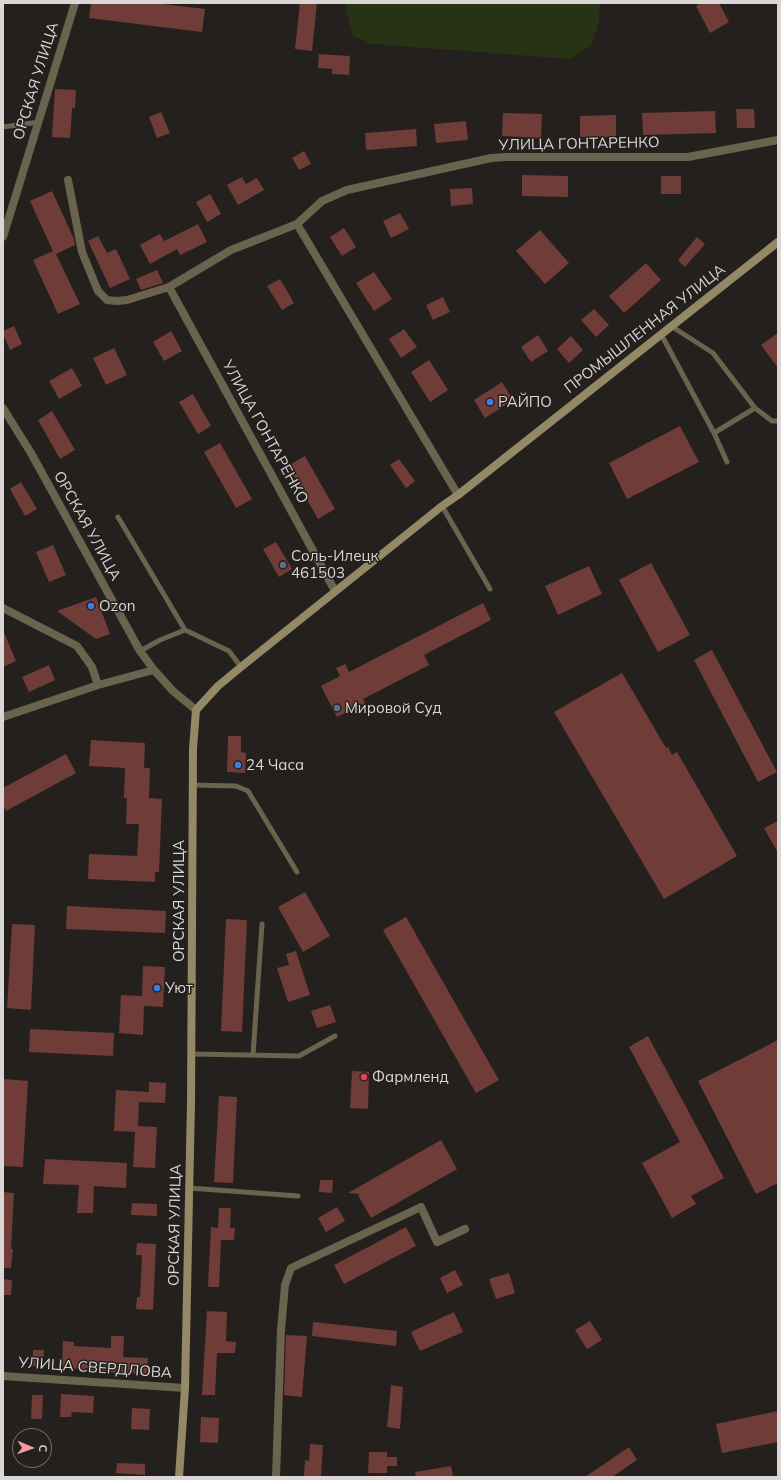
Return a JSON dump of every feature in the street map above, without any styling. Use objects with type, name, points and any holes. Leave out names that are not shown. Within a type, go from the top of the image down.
[{"type":"street","name":"ОРСКАЯ УЛИЦА","points":[[3,237],[75,3]]},
{"type":"street","name":"УЛИЦА ГОНТАРЕНКО","points":[[68,180],[82,252],[98,291],[107,300],[117,301],[127,300],[169,287],[231,250],[297,224],[322,201],[347,190],[491,158],[688,157],[778,140]]},
{"type":"street","points":[[297,224],[458,495]]},
{"type":"street","name":"ПРОМЫШЛЕННАЯ УЛИЦА","points":[[196,710],[218,686],[335,591],[778,242]]},
{"type":"street","name":"УЛИЦА ГОНТАРЕНКО","points":[[169,287],[335,591]]},
{"type":"street","name":"ОРСКАЯ УЛИЦА","points":[[3,408],[39,466],[140,651],[154,670],[173,691],[196,710],[193,749],[192,1054],[185,1388],[179,1477]]},
{"type":"street","points":[[3,608],[77,646],[92,668],[98,685]]},
{"type":"street","points":[[3,717],[98,685],[154,670]]},
{"type":"street","points":[[276,1477],[281,1330],[285,1285],[291,1268],[421,1206],[437,1242],[465,1228]]},
{"type":"street","name":"УЛИЦА СВЕРДЛОВА","points":[[3,1376],[185,1388]]},
{"type":"lane","points":[[3,127],[39,122]]},
{"type":"lane","points":[[670,326],[713,353],[755,408],[772,420],[778,421]]},
{"type":"lane","points":[[661,334],[714,433],[727,462]]},
{"type":"lane","points":[[714,433],[755,408]]},
{"type":"lane","points":[[442,506],[490,589]]},
{"type":"lane","points":[[118,517],[185,630],[229,651],[241,667]]},
{"type":"lane","points":[[140,651],[160,640],[185,630]]},
{"type":"lane","points":[[193,786],[236,786],[248,791],[297,872]]},
{"type":"lane","points":[[253,1055],[262,924]]},
{"type":"lane","points":[[192,1054],[298,1056],[335,1036]]},
{"type":"lane","points":[[189,1188],[298,1196]]},
{"type":"green space","points":[[345,3],[600,3],[599,20],[592,45],[570,59],[372,44],[353,36]]},
{"type":"building","points":[[91,3],[154,3],[205,9],[202,32],[89,18]]},
{"type":"building","points":[[300,3],[317,3],[312,51],[295,49]]},
{"type":"building","points":[[701,3],[719,3],[729,22],[710,33],[696,6]]},
{"type":"building","points":[[319,54],[350,56],[349,75],[332,74],[332,69],[318,68]]},
{"type":"building","points":[[55,89],[76,90],[75,108],[72,108],[70,138],[52,137]]},
{"type":"building","points":[[736,109],[754,109],[755,128],[737,128]]},
{"type":"building","points":[[715,111],[716,133],[643,135],[642,113]]},
{"type":"building","points":[[161,112],[170,133],[157,138],[149,117]]},
{"type":"building","points":[[503,113],[542,114],[541,138],[502,136]]},
{"type":"building","points":[[616,115],[616,137],[580,137],[580,116]]},
{"type":"building","points":[[466,121],[468,140],[436,143],[434,124]]},
{"type":"building","points":[[416,129],[417,146],[366,150],[365,133]]},
{"type":"building","points":[[304,151],[311,164],[299,170],[292,158]]},
{"type":"building","points":[[522,175],[568,176],[568,197],[522,196]]},
{"type":"building","points":[[661,176],[681,176],[681,194],[661,194]]},
{"type":"building","points":[[242,177],[246,184],[257,178],[264,190],[238,205],[227,185]]},
{"type":"building","points":[[472,188],[473,204],[451,206],[450,189]]},
{"type":"building","points":[[52,191],[74,239],[75,245],[56,254],[80,304],[58,314],[33,260],[53,251],[30,201]]},
{"type":"building","points":[[210,194],[221,214],[207,222],[196,202]]},
{"type":"building","points":[[400,213],[409,229],[391,238],[383,221]]},
{"type":"building","points":[[198,224],[207,242],[180,255],[177,249],[150,264],[140,245],[160,234],[164,241]]},
{"type":"building","points":[[344,228],[356,247],[342,256],[330,237]]},
{"type":"building","points":[[540,230],[569,263],[545,284],[516,251]]},
{"type":"building","points":[[98,236],[107,253],[116,249],[130,279],[110,288],[88,241]]},
{"type":"building","points":[[697,237],[705,244],[685,267],[678,260]]},
{"type":"building","points":[[646,263],[661,280],[624,313],[609,296]]},
{"type":"building","points":[[157,270],[163,283],[141,290],[136,279]]},
{"type":"building","points":[[374,272],[392,299],[374,311],[356,283]]},
{"type":"building","points":[[280,279],[294,303],[282,310],[267,286]]},
{"type":"building","points":[[443,297],[450,312],[433,320],[426,305]]},
{"type":"building","points":[[594,309],[609,325],[596,337],[581,320]]},
{"type":"building","points":[[14,326],[22,344],[10,350],[3,331]]},
{"type":"building","points":[[404,329],[417,347],[401,358],[389,339]]},
{"type":"building","points":[[171,331],[182,351],[164,361],[153,342]]},
{"type":"building","points":[[778,333],[778,368],[761,345]]},
{"type":"building","points":[[538,335],[548,351],[531,362],[521,347]]},
{"type":"building","points":[[571,336],[583,350],[569,363],[557,349]]},
{"type":"building","points":[[114,348],[127,375],[106,385],[93,358]]},
{"type":"building","points":[[429,360],[448,390],[430,402],[411,372]]},
{"type":"building","points":[[72,368],[82,386],[59,399],[49,381]]},
{"type":"building","points":[[502,382],[513,400],[485,418],[474,400]]},
{"type":"building","points":[[193,394],[211,426],[198,434],[179,402]]},
{"type":"building","points":[[52,411],[75,450],[60,459],[38,420]]},
{"type":"building","points":[[680,426],[699,462],[627,499],[609,463]]},
{"type":"building","points":[[220,443],[252,499],[236,508],[204,452]]},
{"type":"building","points":[[305,456],[335,509],[318,519],[288,466]]},
{"type":"building","points":[[399,459],[415,481],[406,488],[390,465]]},
{"type":"building","points":[[21,482],[37,509],[25,516],[10,489]]},
{"type":"building","points":[[276,542],[292,569],[279,577],[263,549]]},
{"type":"building","points":[[53,545],[66,575],[49,582],[36,552]]},
{"type":"building","points":[[651,563],[690,635],[658,652],[619,580]]},
{"type":"building","points":[[589,566],[602,594],[558,615],[545,586]]},
{"type":"building","points":[[96,597],[110,634],[96,639],[57,611]]},
{"type":"building","points":[[483,603],[491,620],[424,655],[429,665],[363,699],[365,703],[337,717],[321,686],[340,676],[336,668],[345,664],[349,672]]},
{"type":"building","points":[[3,630],[16,661],[3,667]]},
{"type":"building","points":[[712,650],[777,772],[758,782],[694,660]]},
{"type":"building","points":[[49,665],[55,680],[29,692],[22,677]]},
{"type":"building","points":[[622,673],[666,748],[668,747],[672,755],[677,752],[737,856],[664,899],[554,712]]},
{"type":"building","points":[[228,736],[241,736],[241,752],[246,753],[245,773],[227,772]]},
{"type":"building","points":[[91,740],[145,743],[144,768],[150,768],[149,798],[162,799],[159,872],[155,872],[155,882],[88,879],[89,854],[137,856],[139,824],[126,824],[127,798],[124,798],[125,768],[89,766]]},
{"type":"building","points":[[66,754],[76,773],[6,811],[3,805],[3,788]]},
{"type":"building","points":[[778,821],[778,853],[764,828]]},
{"type":"building","points":[[305,892],[330,936],[303,952],[278,907]]},
{"type":"building","points":[[67,906],[166,911],[165,933],[66,929]]},
{"type":"building","points":[[406,917],[499,1080],[476,1093],[383,930]]},
{"type":"building","points":[[226,919],[247,920],[242,1032],[221,1031]]},
{"type":"building","points":[[12,924],[35,925],[31,1010],[7,1008]]},
{"type":"building","points":[[296,951],[310,995],[288,1002],[277,968],[289,965],[286,954]]},
{"type":"building","points":[[143,966],[165,967],[163,1007],[144,1006],[143,1035],[119,1033],[121,995],[142,996]]},
{"type":"building","points":[[330,1005],[336,1022],[317,1028],[311,1011]]},
{"type":"building","points":[[30,1029],[114,1033],[113,1056],[29,1052]]},
{"type":"building","points":[[648,1036],[724,1178],[691,1196],[696,1204],[672,1218],[642,1163],[680,1142],[629,1047]]},
{"type":"building","points":[[778,1040],[778,1183],[756,1194],[698,1081]]},
{"type":"building","points":[[352,1071],[369,1072],[368,1109],[350,1108]]},
{"type":"building","points":[[4,1079],[28,1081],[23,1167],[3,1166]]},
{"type":"building","points":[[149,1082],[166,1083],[165,1103],[139,1102],[138,1126],[157,1127],[155,1168],[133,1167],[135,1132],[114,1131],[116,1090],[149,1092]]},
{"type":"building","points":[[219,1096],[237,1097],[233,1183],[214,1182]]},
{"type":"building","points":[[441,1140],[457,1169],[371,1218],[358,1195],[360,1194],[348,1193]]},
{"type":"building","points":[[45,1159],[127,1163],[126,1188],[94,1186],[93,1213],[77,1213],[79,1185],[43,1184]]},
{"type":"building","points":[[320,1180],[333,1180],[332,1193],[319,1192]]},
{"type":"building","points":[[3,1192],[14,1193],[11,1249],[13,1249],[11,1268],[3,1268]]},
{"type":"building","points":[[132,1203],[157,1204],[157,1216],[131,1215]]},
{"type":"building","points":[[337,1207],[345,1221],[326,1232],[318,1218]]},
{"type":"building","points":[[219,1208],[231,1208],[230,1228],[235,1228],[234,1240],[221,1240],[219,1287],[208,1287],[211,1227],[218,1228]]},
{"type":"building","points":[[406,1227],[416,1246],[344,1284],[334,1265]]},
{"type":"building","points":[[137,1243],[156,1244],[153,1310],[136,1309],[137,1297],[140,1297],[142,1255],[136,1255]]},
{"type":"building","points":[[455,1270],[463,1285],[447,1293],[440,1278]]},
{"type":"building","points":[[509,1273],[515,1293],[496,1299],[489,1279]]},
{"type":"building","points":[[3,1279],[12,1280],[11,1295],[3,1295]]},
{"type":"building","points":[[207,1311],[227,1312],[226,1341],[236,1342],[235,1353],[217,1353],[215,1395],[202,1395]]},
{"type":"building","points":[[454,1312],[463,1332],[420,1351],[411,1332]]},
{"type":"building","points":[[590,1321],[602,1340],[587,1349],[575,1330]]},
{"type":"building","points":[[313,1322],[397,1331],[396,1346],[312,1336]]},
{"type":"building","points":[[286,1335],[307,1336],[302,1397],[284,1395]]},
{"type":"building","points":[[111,1336],[124,1336],[123,1357],[148,1358],[147,1375],[134,1373],[83,1372],[83,1369],[62,1368],[63,1341],[74,1342],[74,1346],[111,1348]]},
{"type":"building","points":[[33,1350],[44,1350],[43,1367],[32,1366]]},
{"type":"building","points":[[391,1385],[403,1387],[400,1429],[387,1427]]},
{"type":"building","points":[[61,1394],[94,1396],[93,1413],[72,1412],[71,1417],[60,1417]]},
{"type":"building","points":[[32,1395],[43,1395],[42,1419],[31,1419]]},
{"type":"building","points":[[132,1408],[150,1409],[149,1430],[131,1429]]},
{"type":"building","points":[[778,1411],[778,1442],[722,1453],[716,1424]]},
{"type":"building","points":[[201,1417],[219,1418],[218,1443],[200,1442]]},
{"type":"building","points":[[310,1444],[323,1445],[321,1477],[304,1476],[305,1460],[309,1461]]},
{"type":"building","points":[[629,1447],[637,1460],[612,1477],[585,1477]]},
{"type":"building","points":[[369,1452],[387,1452],[387,1457],[397,1457],[397,1466],[387,1466],[387,1473],[368,1473]]},
{"type":"building","points":[[117,1463],[145,1464],[145,1475],[116,1473]]},
{"type":"building","points":[[451,1466],[453,1476],[416,1477],[415,1472]]},
{"type":"place","name":"РАЙПО","points":[[490,402]]},
{"type":"place","name":"Соль-Илецк 461503","points":[[283,565]]},
{"type":"place","name":"Ozon","points":[[91,606]]},
{"type":"place","name":"Мировой Суд","points":[[337,708]]},
{"type":"place","name":"24 Часа","points":[[238,765]]},
{"type":"place","name":"Уют","points":[[157,988]]},
{"type":"place","name":"Фармленд","points":[[364,1077]]}]
